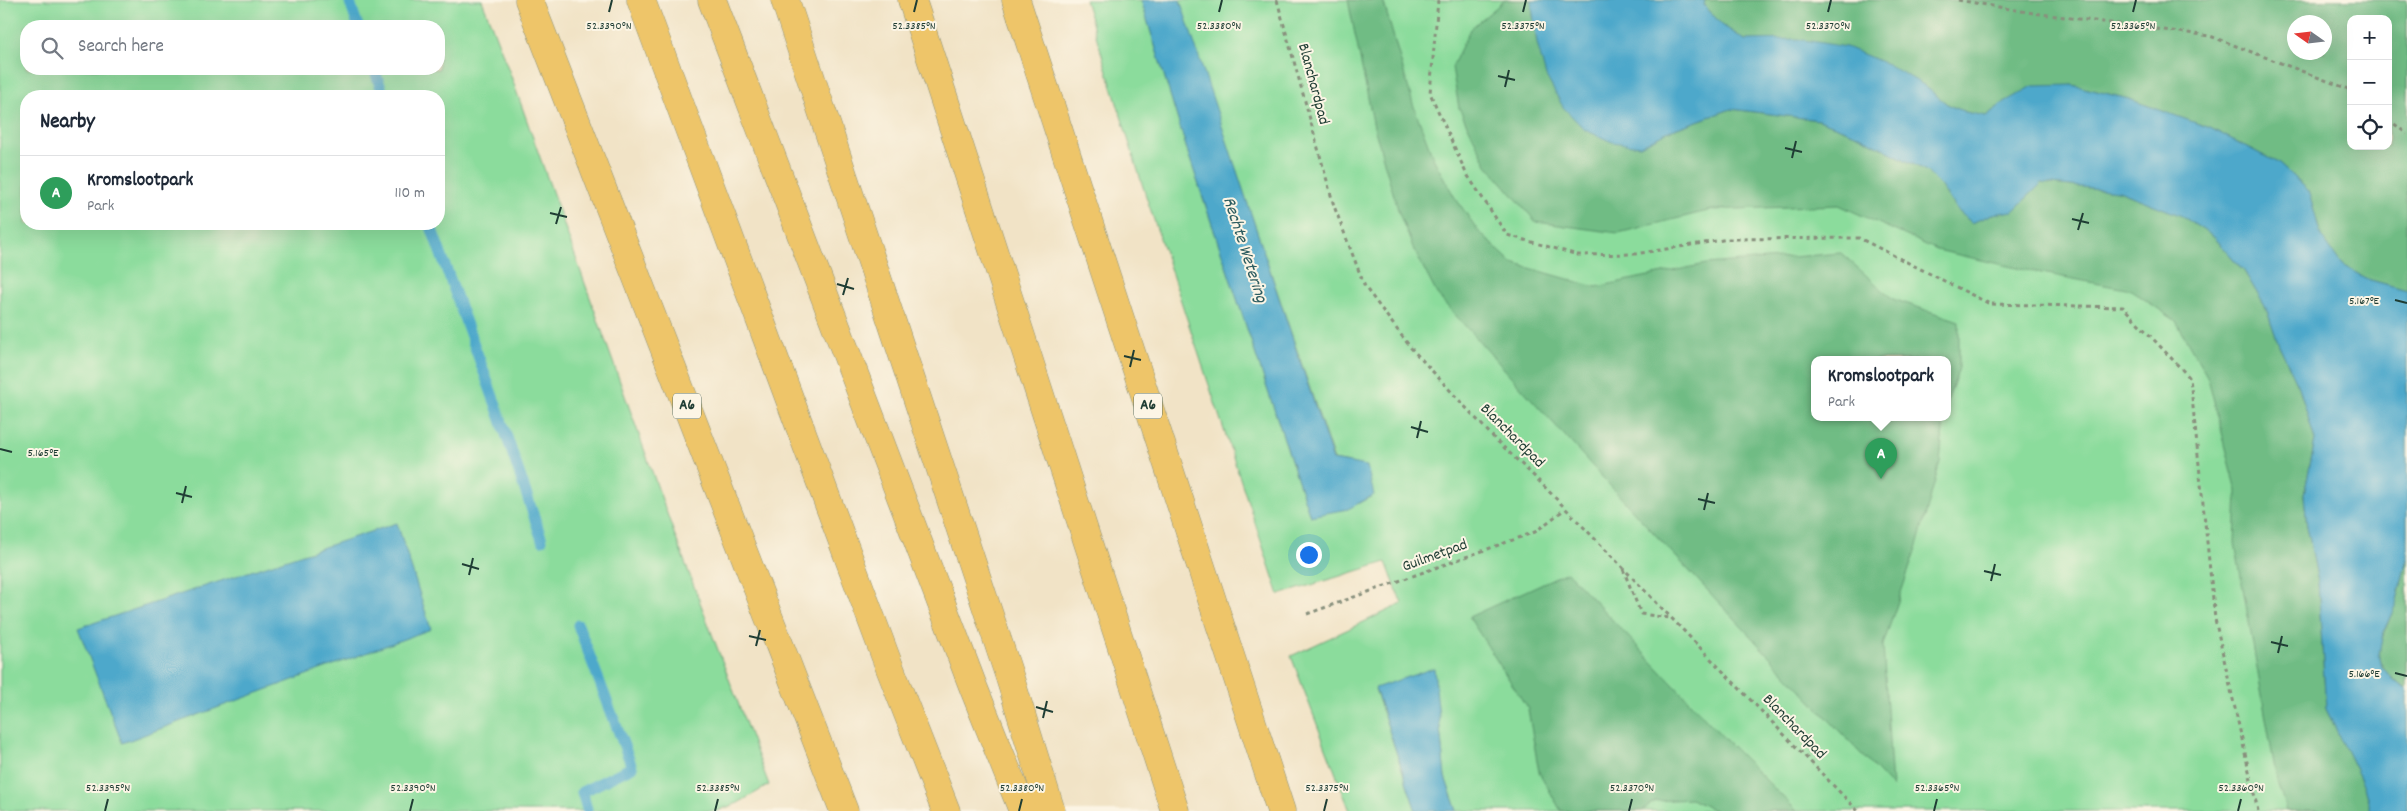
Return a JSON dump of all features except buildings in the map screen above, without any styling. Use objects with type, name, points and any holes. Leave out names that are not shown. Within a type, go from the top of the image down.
[{"type":"highway","name":"A6","points":[[529,0],[844,811]]},
{"type":"highway","points":[[641,0],[882,648],[946,811]]},
{"type":"highway","points":[[712,0],[974,689],[1023,811]]},
{"type":"highway","points":[[785,0],[1009,675],[1050,811]]},
{"type":"highway","points":[[912,0],[1175,811]]},
{"type":"highway","name":"A6","points":[[1016,0],[1280,811]]},
{"type":"path","name":"Blanchardpad","points":[[1278,0],[1334,206],[1365,287],[1411,348],[1494,438],[1623,567],[1858,811]]},
{"type":"path","points":[[1438,0],[1430,93],[1466,173],[1507,235],[1578,255],[1635,254],[1729,239],[1859,238],[1990,304],[2123,307],[2190,378],[2215,619],[2258,811]]},
{"type":"path","points":[[1958,0],[2210,36],[2347,88]]},
{"type":"path","points":[[2392,122],[2407,134]]},
{"type":"path","name":"Guilmetpad","points":[[1307,614],[1535,532],[1565,509]]},
{"type":"path","points":[[1623,567],[1641,614],[1671,618]]},
{"type":"green space","points":[[0,0],[482,0],[511,76],[675,536],[769,785],[738,803],[717,811],[0,811]]},
{"type":"green space","points":[[1085,0],[1141,0],[1188,153],[1310,516],[1350,463],[1334,460],[1179,0],[2407,0],[2407,811],[1457,811],[1445,777],[1437,699],[1375,689],[1416,811],[1350,811],[1291,656],[1402,604],[1386,562],[1279,595],[1143,187]]},
{"type":"green space","points":[[1348,0],[1383,0],[1413,104],[1434,160],[1454,196],[1479,232],[1512,263],[1596,287],[1706,264],[1841,253],[1893,299],[1959,321],[1959,368],[1951,391],[1951,356],[1811,356],[1811,421],[1944,421],[1940,462],[1918,543],[1883,645],[1892,787],[1634,512],[1438,296],[1414,250],[1399,213],[1374,127]]},
{"type":"green space","points":[[1505,0],[1531,0],[1537,43],[1640,146],[1666,132],[1731,109],[1819,120],[1858,135],[1926,171],[1940,185],[1956,209],[1972,223],[1992,214],[2013,211],[2042,183],[2119,191],[2182,216],[2215,238],[2244,271],[2266,308],[2279,345],[2299,387],[2315,440],[2304,495],[2307,526],[2318,582],[2326,709],[2364,786],[2371,811],[2286,811],[2277,781],[2235,543],[2237,491],[2208,378],[2176,321],[2131,290],[2021,269],[1937,250],[1839,205],[1712,210],[1618,233],[1536,222],[1487,165],[1459,108],[1452,67],[1470,29]]},
{"type":"green space","points":[[1705,0],[2407,0],[2407,290],[2367,279],[2342,265],[2321,236],[2308,190],[2278,163],[2210,128],[2129,99],[2072,85],[2006,101],[1986,116],[1965,112],[1947,104],[1922,84],[1768,41],[1745,40],[1722,25],[1704,5]]},
{"type":"green space","points":[[2407,559],[2407,689],[2385,670],[2380,651],[2381,641],[2399,594]]},
{"type":"green space","points":[[1567,572],[1723,737],[1797,811],[1716,811],[1691,799],[1655,801],[1642,811],[1561,811],[1539,772],[1528,709],[1469,617]]},
{"type":"water","name":"Rechte Wetering","points":[[1141,0],[1180,0],[1333,460],[1367,466],[1374,495],[1348,509],[1310,516],[1188,153]]},
{"type":"water","points":[[1531,0],[1705,0],[1704,5],[1722,25],[1745,40],[1798,39],[1846,47],[1887,64],[1922,84],[1947,104],[1965,112],[1986,116],[2006,101],[2033,86],[2072,85],[2129,99],[2210,128],[2278,163],[2308,190],[2321,236],[2342,265],[2367,279],[2407,290],[2407,559],[2396,604],[2383,633],[2379,654],[2382,667],[2394,680],[2407,689],[2407,811],[2371,811],[2364,786],[2326,709],[2318,582],[2307,526],[2304,495],[2315,440],[2299,387],[2279,345],[2266,308],[2244,271],[2215,238],[2182,216],[2119,191],[2042,183],[2013,211],[1992,214],[1972,223],[1956,209],[1940,185],[1926,171],[1858,135],[1819,120],[1731,109],[1666,132],[1640,146],[1612,142],[1585,130],[1563,107],[1546,76],[1537,43]]},
{"type":"water","points":[[397,523],[431,629],[122,743],[78,628]]},
{"type":"water","points":[[1434,668],[1445,777],[1457,811],[1416,811],[1375,688]]},
{"type":"waterway","points":[[349,0],[356,20]]},
{"type":"waterway","points":[[376,75],[382,90]]},
{"type":"waterway","points":[[432,230],[496,405],[542,540]]},
{"type":"waterway","points":[[578,625],[632,767],[582,792],[587,809]]},
{"type":"place","name":"Kromslootpark","points":[[1881,479]]}]
